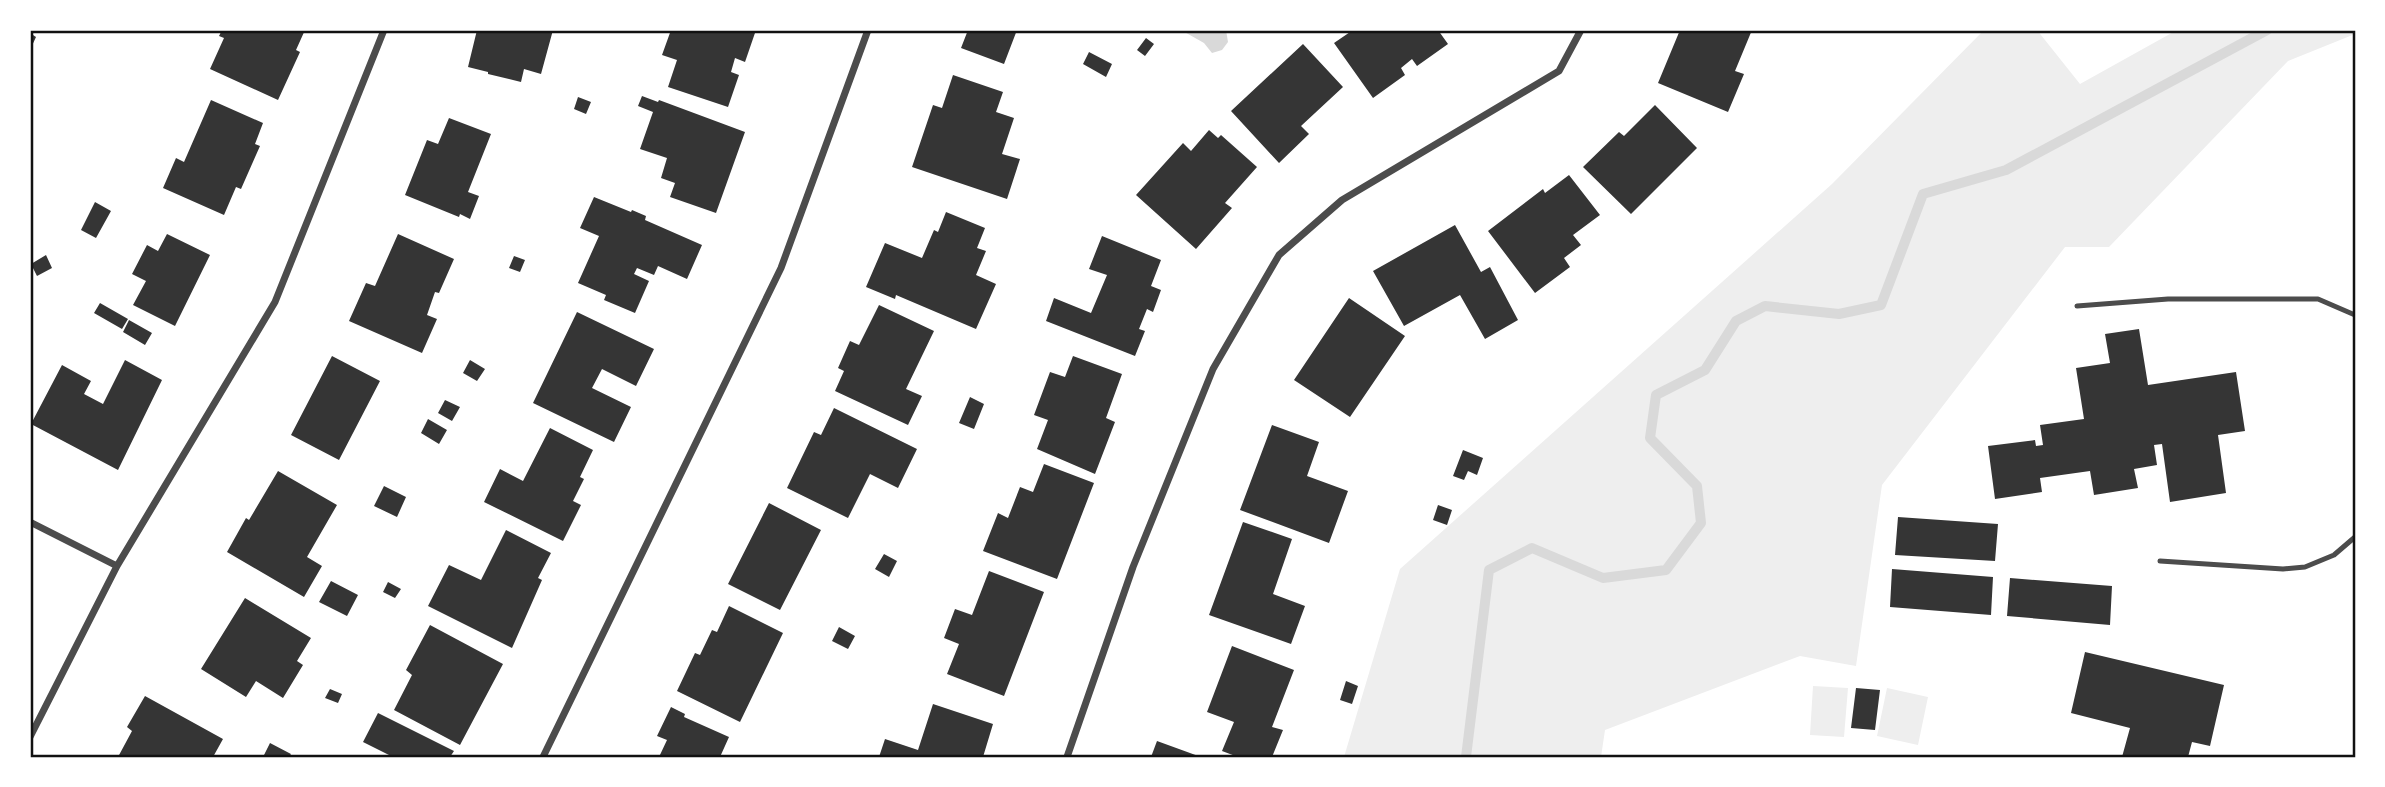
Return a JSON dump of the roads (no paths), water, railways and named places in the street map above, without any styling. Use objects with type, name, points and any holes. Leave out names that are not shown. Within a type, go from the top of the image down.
[{"type":"street","points":[[30,737],[117,566],[275,302],[384,30]]},
{"type":"street","points":[[543,757],[781,268],[868,30]]},
{"type":"street","points":[[1067,757],[1133,567],[1213,369],[1279,255],[1342,200],[1559,71],[1581,30]]},
{"type":"street","points":[[30,522],[117,566]]},
{"type":"lane","points":[[2077,306],[2168,299],[2318,299],[2355,315]]},
{"type":"lane","points":[[2160,561],[2283,569],[2305,567],[2334,555],[2355,537]]},
{"type":"waterway","points":[[1466,757],[1489,570],[1532,548],[1603,578],[1666,570],[1701,523],[1697,486],[1650,438],[1656,395],[1705,370],[1736,321],[1765,306],[1839,314],[1881,305],[1923,194],[2006,170],[2267,30]]}]
